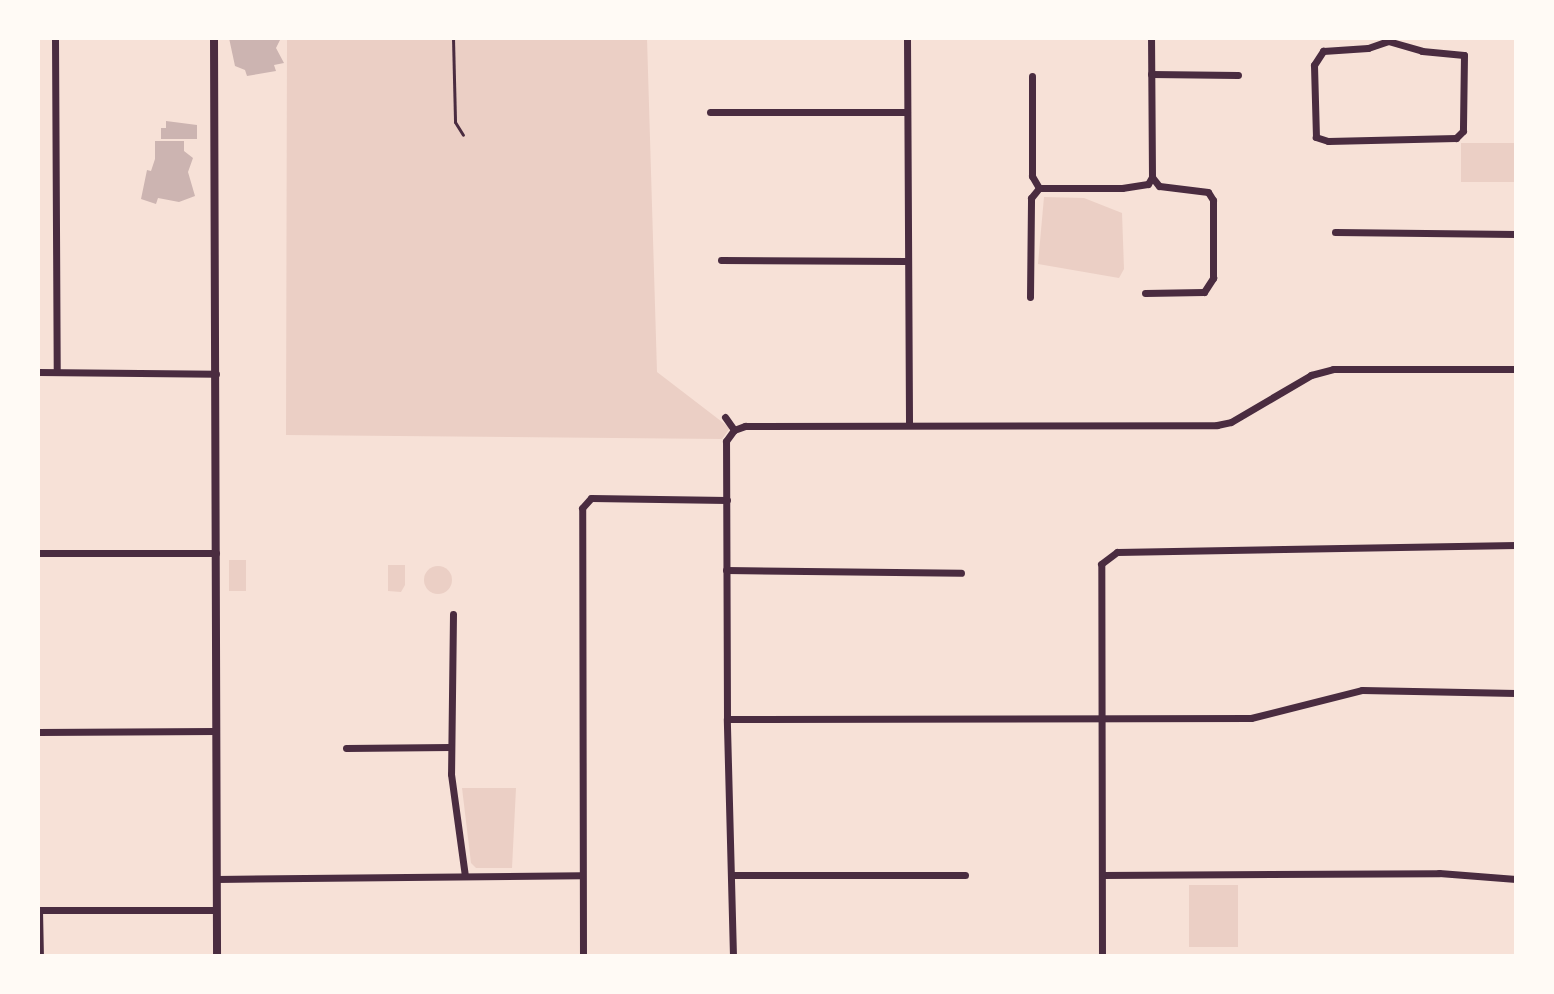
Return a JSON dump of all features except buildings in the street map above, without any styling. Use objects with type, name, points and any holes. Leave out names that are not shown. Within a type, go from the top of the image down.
[{"type":"street","points":[[55,38],[57,372]]},
{"type":"street","points":[[214,38],[217,956]]},
{"type":"street","points":[[907,38],[909,424]]},
{"type":"street","points":[[1039,188],[1142,187],[1152,177],[1151,38]]},
{"type":"street","points":[[1388,39],[1422,51],[1464,55],[1463,131],[1456,138],[1328,141],[1316,137],[1314,65],[1323,51],[1368,48],[1388,39]]},
{"type":"street","points":[[1151,74],[1238,75]]},
{"type":"street","points":[[1032,76],[1032,176],[1039,188]]},
{"type":"street","points":[[710,112],[907,112]]},
{"type":"street","points":[[1145,293],[1204,292],[1213,278],[1213,200],[1208,192],[1199,188],[1165,188],[1152,177]]},
{"type":"street","points":[[1030,297],[1031,198],[1039,188]]},
{"type":"street","points":[[1335,232],[1516,234]]},
{"type":"street","points":[[721,260],[906,261]]},
{"type":"street","points":[[733,956],[727,719],[726,441],[734,430],[745,426],[909,424],[1217,425],[1231,422],[1311,375],[1333,369],[1516,369]]},
{"type":"street","points":[[38,372],[216,374]]},
{"type":"street","points":[[725,417],[734,430]]},
{"type":"street","points":[[583,956],[582,508],[591,498],[727,500]]},
{"type":"street","points":[[1102,956],[1101,564],[1117,552],[1516,545]]},
{"type":"street","points":[[38,553],[216,553]]},
{"type":"street","points":[[726,570],[961,573]]},
{"type":"street","points":[[453,614],[450,747],[465,876]]},
{"type":"street","points":[[727,719],[1251,718],[1362,690],[1516,693]]},
{"type":"street","points":[[38,732],[216,731]]},
{"type":"street","points":[[346,748],[450,747]]},
{"type":"street","points":[[1102,875],[1439,873],[1516,879]]},
{"type":"street","points":[[216,879],[581,875]]},
{"type":"street","points":[[733,875],[965,875]]},
{"type":"street","points":[[40,956],[39,910],[216,910]]},
{"type":"lane","points":[[453,38],[455,122],[463,135]]},
{"type":"shaded area","points":[[287,38],[647,38],[657,372],[730,428],[722,439],[286,435]]},
{"type":"shaded area","points":[[1461,143],[1516,143],[1516,182],[1461,182]]},
{"type":"shaded area","points":[[1044,197],[1084,198],[1122,213],[1124,269],[1119,278],[1038,264]]},
{"type":"shaded area","points":[[229,560],[246,560],[246,591],[229,591]]},
{"type":"shaded area","points":[[388,565],[405,565],[405,585],[401,592],[388,591]]},
{"type":"shaded area","points":[[438,566],[448,570],[452,580],[448,590],[438,594],[428,590],[424,580],[428,570]]},
{"type":"shaded area","points":[[462,788],[516,788],[512,868],[476,868],[471,863]]},
{"type":"shaded area","points":[[1189,885],[1238,885],[1238,947],[1189,947]]}]
